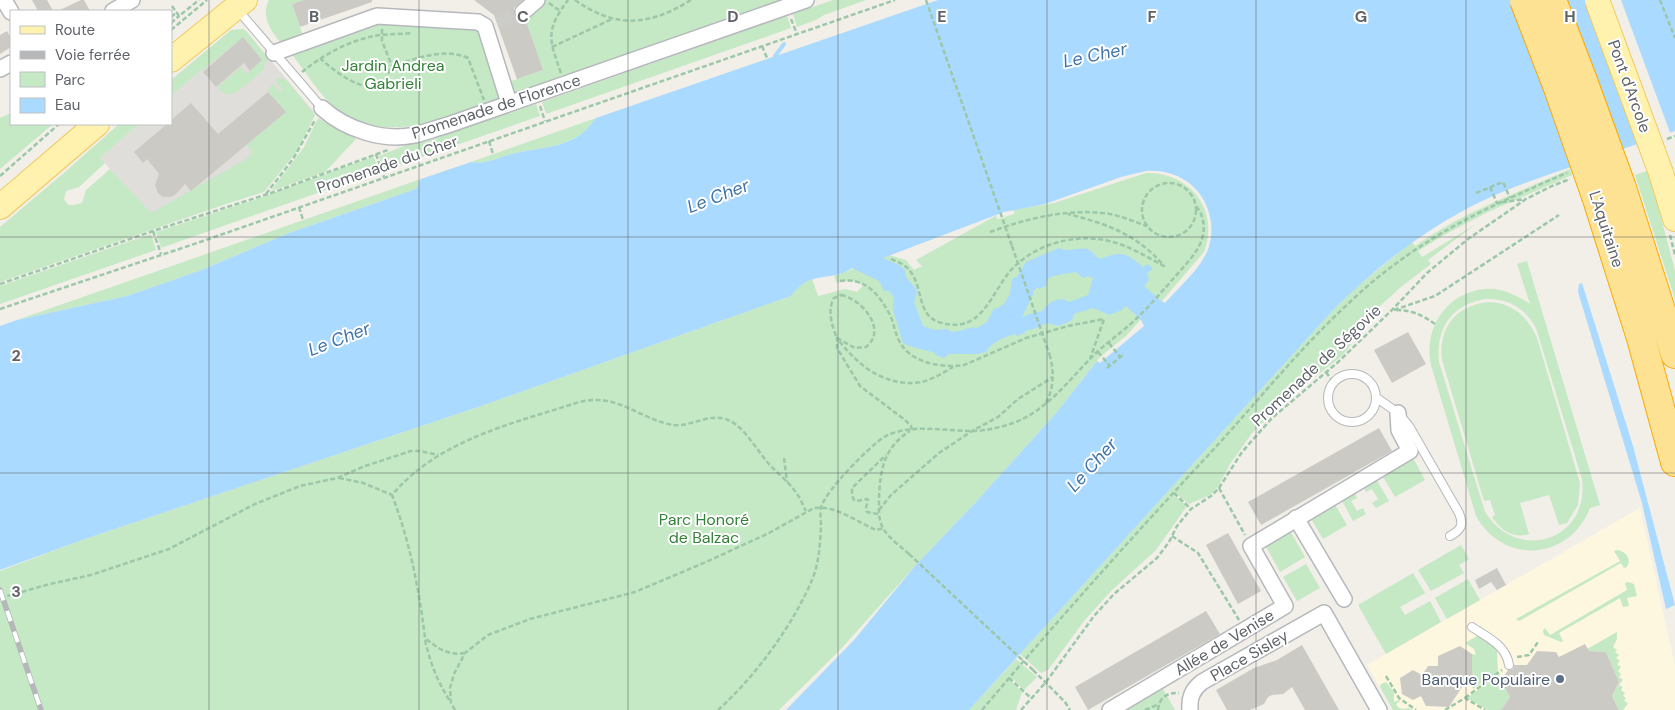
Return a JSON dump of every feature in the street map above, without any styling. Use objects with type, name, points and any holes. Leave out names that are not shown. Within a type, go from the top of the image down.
[{"type":"highway","name":"L'Aquitaine","points":[[1524,0],[1596,196],[1641,338],[1675,462]]},
{"type":"highway","name":"L'Aquitaine","points":[[1552,0],[1586,87],[1622,188],[1675,354]]},
{"type":"main road","name":"Pont d'Arcole","points":[[1597,0],[1669,176]]},
{"type":"main road","name":"Pont d'Arcole","points":[[1606,0],[1669,176]]},
{"type":"main road","points":[[172,40],[233,2]]},
{"type":"main road","points":[[172,59],[233,2]]},
{"type":"main road","points":[[0,188],[74,125]]},
{"type":"main road","points":[[0,207],[96,125]]},
{"type":"main road","points":[[1669,176],[1675,219]]},
{"type":"street","points":[[115,10],[132,0]]},
{"type":"street","points":[[523,12],[536,0]]},
{"type":"street","name":"Promenade de Florence","points":[[322,108],[341,123],[353,128],[386,136],[414,135],[448,125],[806,0]]},
{"type":"street","points":[[274,52],[377,16],[491,24],[509,103]]},
{"type":"street","points":[[1251,546],[1410,451],[1399,430],[1397,423],[1398,413]]},
{"type":"street","points":[[1296,518],[1344,599]]},
{"type":"street","name":"Allée de Venise","points":[[1110,710],[1285,606],[1251,546]]},
{"type":"street","name":"Place Sisley","points":[[1190,703],[1194,689],[1202,682],[1324,613],[1379,710]]},
{"type":"lane","name":"Promenade de Florence","points":[[233,2],[322,108]]},
{"type":"lane","points":[[1377,398],[1368,417],[1354,422],[1340,420],[1330,409],[1328,402],[1329,388],[1333,382],[1346,374],[1360,375],[1372,384],[1377,398],[1398,413],[1409,426],[1462,519],[1461,530],[1450,536]]},
{"type":"lane","points":[[1472,627],[1501,647],[1509,661]]},
{"type":"path","points":[[172,22],[199,0]]},
{"type":"path","points":[[172,29],[207,0]]},
{"type":"path","points":[[546,0],[560,11]]},
{"type":"path","points":[[556,59],[552,47],[551,30],[560,11],[568,0]]},
{"type":"path","points":[[575,0],[594,12],[612,19],[631,21],[650,19],[671,12],[691,0]]},
{"type":"path","name":"Promenade du Cher","points":[[0,309],[895,0]]},
{"type":"path","points":[[926,0],[1050,356],[1053,377],[1050,396],[1044,406]]},
{"type":"path","points":[[1660,0],[1675,38]]},
{"type":"path","points":[[172,6],[179,16]]},
{"type":"path","points":[[172,16],[177,12]]},
{"type":"path","points":[[552,47],[612,19]]},
{"type":"path","points":[[383,22],[381,35],[392,66]]},
{"type":"path","points":[[295,77],[320,58],[353,43],[381,35],[412,33]]},
{"type":"path","points":[[762,46],[767,58]]},
{"type":"path","points":[[320,58],[332,70],[358,83],[377,86],[382,83],[392,66],[436,54],[464,56],[470,61],[480,88]]},
{"type":"path","points":[[266,194],[293,159],[322,108]]},
{"type":"path","points":[[0,176],[59,125]]},
{"type":"path","points":[[1666,139],[1675,136]]},
{"type":"path","points":[[489,141],[494,154]]},
{"type":"path","points":[[0,284],[266,194],[392,149]]},
{"type":"path","points":[[376,154],[384,177]]},
{"type":"path","points":[[982,710],[1090,585],[1350,301],[1402,258],[1444,230],[1497,203],[1572,172]]},
{"type":"path","name":"Promenade de Ségovie","points":[[1021,710],[1046,682],[1094,616],[1114,594],[1157,558],[1177,526],[1191,509],[1211,496],[1219,488],[1242,452],[1272,418],[1326,372],[1392,310],[1427,273],[1468,239],[1526,199],[1578,176]]},
{"type":"path","points":[[1476,194],[1503,182],[1510,198]]},
{"type":"path","points":[[718,710],[739,690],[770,650],[805,596],[813,579],[818,560],[821,507],[840,479],[884,437],[912,430],[972,431],[995,429],[1029,416],[1044,406],[1098,352],[1138,317],[1191,258],[1203,236],[1203,223],[1200,211],[1190,194],[1181,186],[1169,183],[1158,186],[1148,193],[1143,204],[1143,216],[1148,227]]},
{"type":"path","points":[[1490,188],[1497,203]]},
{"type":"path","points":[[1497,203],[1526,199]]},
{"type":"path","points":[[990,232],[1019,222],[1068,214],[1102,213],[1116,215],[1148,227],[1160,235],[1167,236],[1180,234],[1186,230],[1194,218],[1195,205]]},
{"type":"path","points":[[298,207],[303,220]]},
{"type":"path","points":[[891,259],[909,269],[913,274],[922,306],[928,316],[941,323],[951,325],[961,324],[979,315],[1011,271],[1022,260],[1042,248],[1061,242],[1087,238],[1111,241],[1135,250],[1164,266],[1152,253],[1124,233],[1101,223],[1068,214]]},
{"type":"path","points":[[1392,310],[1435,296],[1559,215]]},
{"type":"path","points":[[153,231],[161,254]]},
{"type":"path","points":[[840,281],[851,279],[874,292],[890,316],[896,335],[903,347],[908,353],[924,362],[955,366],[972,363],[1026,338],[1068,326],[1104,319],[1090,360]]},
{"type":"path","points":[[837,338],[851,347],[861,349],[870,344],[874,333],[871,320],[863,306],[853,299],[841,295],[834,298],[831,305],[837,348],[860,386],[905,420],[912,426],[912,430]]},
{"type":"path","points":[[1392,310],[1409,310],[1435,324]]},
{"type":"path","points":[[837,338],[848,353],[866,369],[887,379],[901,382],[922,381],[931,379],[955,366]]},
{"type":"path","points":[[1098,352],[1108,367],[1122,356],[1109,343]]},
{"type":"path","points":[[1326,372],[1333,382]]},
{"type":"path","points":[[879,510],[891,495],[912,475],[939,454],[972,431],[998,417],[1018,399],[1053,377]]},
{"type":"path","points":[[392,495],[408,478],[438,455],[492,429],[577,403],[598,400],[620,404],[673,424],[686,424],[717,417],[730,420],[798,495],[806,511]]},
{"type":"path","points":[[879,514],[867,512],[867,499],[854,500],[852,488],[905,434],[912,430]]},
{"type":"path","points":[[0,598],[91,575],[169,549],[255,504],[300,486],[337,478],[365,466],[411,451],[438,455]]},
{"type":"path","points":[[888,452],[880,475],[879,514],[884,528],[909,554],[1034,670],[1065,702],[1070,710]]},
{"type":"path","points":[[784,458],[788,484]]},
{"type":"path","points":[[337,478],[364,482],[392,495],[404,525],[418,583],[430,661],[438,683],[454,710]]},
{"type":"path","points":[[1219,488],[1251,546]]},
{"type":"path","points":[[1174,493],[1191,509]]},
{"type":"path","points":[[451,703],[450,688],[454,674],[465,654],[477,643],[496,631],[530,619],[635,592],[760,537],[806,511],[821,507],[856,519],[876,530],[884,528]]},
{"type":"path","points":[[1172,536],[1198,553],[1214,576],[1245,630]]},
{"type":"path","points":[[425,638],[439,649],[451,654],[465,654]]},
{"type":"path","points":[[1445,710],[1465,698],[1509,661],[1528,656],[1538,642]]},
{"type":"path","points":[[1386,676],[1399,698],[1416,710]]},
{"type":"path","points":[[1010,678],[1031,698]]},
{"type":"path","points":[[1158,710],[1162,698],[1171,693],[1177,692],[1190,703]]},
{"type":"path","points":[[1405,703],[1408,698]]},
{"type":"path","points":[[1465,698],[1485,710]]},
{"type":"path","points":[[1145,710],[1159,704]]},
{"type":"shaded area","points":[[246,31],[314,112],[232,185],[151,221],[150,213],[100,158],[138,125],[172,125],[172,95]]},
{"type":"shaded area","name":"Banque Populaire","points":[[1640,508],[1675,666],[1675,710],[1393,710],[1367,665]]},
{"type":"green space","points":[[269,0],[304,0],[292,4],[304,39],[284,46],[275,36],[266,13]]},
{"type":"green space","points":[[543,0],[787,0],[510,95],[506,83],[543,70],[524,17]]},
{"type":"green space","points":[[833,0],[866,0],[797,27],[793,14]]},
{"type":"green space","points":[[787,16],[791,28],[546,114],[542,102]]},
{"type":"green space","name":"Jardin Andrea Gabrieli","points":[[377,20],[478,27],[503,98],[437,121],[414,125],[392,127],[371,125],[349,117],[324,97],[289,51]]},
{"type":"green space","points":[[243,29],[246,31],[267,57],[266,63],[263,66],[265,69],[237,92],[226,95],[217,88],[241,67],[247,74],[262,60],[243,37],[172,95],[172,79],[231,30]]},
{"type":"green space","points":[[282,78],[287,81],[315,115],[297,151],[264,192],[0,282],[0,227],[118,125],[138,125],[100,158],[105,163],[79,187],[66,191],[64,199],[68,205],[82,203],[86,190],[110,169],[151,213],[246,159],[253,152],[247,145],[285,112],[267,90],[273,84],[281,93],[283,91],[275,80]]},
{"type":"green space","points":[[536,104],[540,116],[384,170],[379,156],[404,146],[427,141]]},
{"type":"green space","points":[[10,113],[10,125],[52,125],[0,169],[0,118]]},
{"type":"green space","points":[[318,118],[356,139],[325,172],[271,191],[304,147]]},
{"type":"green space","points":[[596,118],[580,135],[565,143],[488,161],[471,162]]},
{"type":"green space","points":[[374,158],[380,171],[161,248],[156,232],[254,200]]},
{"type":"green space","points":[[1570,169],[1572,175],[1488,212],[1418,251],[1422,257],[1476,224],[1428,260],[1431,264],[1402,286],[1379,307],[1343,355],[1287,399],[1252,433],[1230,464],[1218,487],[1210,495],[1189,504],[1177,494],[1175,496],[1187,506],[1156,550],[1111,591],[1084,621],[1048,670],[1041,673],[1020,654],[1336,307],[1358,286],[1412,242],[1415,246],[1471,213]]},
{"type":"green space","points":[[1653,169],[1655,195],[1675,271],[1675,299],[1635,175]]},
{"type":"green space","name":"Parc Honoré de Balzac","points":[[1146,173],[1162,174],[1176,179],[1188,186],[1198,196],[1208,222],[1208,237],[1204,252],[1162,301],[1159,299],[1127,335],[1100,357],[1057,412],[975,503],[915,566],[841,649],[779,710],[0,710],[0,571],[85,539],[481,406],[791,296],[798,286],[812,279],[818,296],[845,289],[857,292],[863,285],[850,280],[837,283],[834,276],[889,255],[906,260],[914,270],[922,266],[916,260],[997,215],[996,218],[999,219],[1014,214],[1015,212],[1012,210],[1054,203]]},
{"type":"green space","points":[[421,179],[416,189],[289,233],[199,271],[127,296],[17,320]]},
{"type":"green space","points":[[151,234],[156,250],[0,304],[0,286]]},
{"type":"green space","points":[[1527,261],[1600,505],[1590,508],[1580,526],[1567,538],[1552,547],[1535,550],[1518,549],[1502,543],[1488,532],[1476,516],[1431,365],[1429,350],[1431,336],[1436,323],[1453,301],[1466,294],[1480,290],[1495,289],[1504,291],[1530,304],[1517,264]],"holes":[[[1493,299],[1508,302],[1521,310],[1536,328],[1582,479],[1581,500],[1575,517],[1564,530],[1549,538],[1532,540],[1515,537],[1499,528],[1485,512],[1439,362],[1440,339],[1448,320],[1463,307],[1473,302]]]},
{"type":"green space","points":[[1489,302],[1505,305],[1519,312],[1533,330],[1580,483],[1578,505],[1567,523],[1559,525],[1549,495],[1520,503],[1529,534],[1523,535],[1512,534],[1499,526],[1492,517],[1495,515],[1490,500],[1484,501],[1442,360],[1443,338],[1446,328],[1452,320],[1467,308]]},
{"type":"green space","points":[[1413,458],[1425,480],[1395,497],[1382,475]]},
{"type":"green space","points":[[1376,479],[1389,501],[1376,508],[1372,503],[1378,499],[1372,489],[1366,492],[1363,486]]},
{"type":"green space","points":[[1354,492],[1357,498],[1351,501],[1357,511],[1363,508],[1366,514],[1353,521],[1341,499]]},
{"type":"green space","points":[[1334,503],[1347,525],[1323,539],[1310,517]]},
{"type":"green space","points":[[1289,529],[1305,557],[1280,572],[1264,543]]},
{"type":"green space","points":[[1461,545],[1469,559],[1459,565],[1464,573],[1431,591],[1418,570]]},
{"type":"green space","points":[[1617,550],[1627,556],[1629,561],[1627,567],[1624,568],[1621,563],[1519,621],[1516,619],[1620,561],[1614,551]]},
{"type":"green space","points":[[1306,564],[1320,588],[1297,601],[1283,577]]},
{"type":"green space","points":[[1413,573],[1425,593],[1400,607],[1405,615],[1430,601],[1441,622],[1386,654],[1358,605]]},
{"type":"green space","points":[[1468,579],[1480,600],[1447,619],[1435,598]]},
{"type":"green space","points":[[1625,583],[1634,584],[1637,596],[1627,598],[1629,606],[1623,607],[1620,598],[1559,633],[1563,641],[1561,642],[1544,635],[1543,631],[1545,628],[1550,635],[1627,590]]},
{"type":"green space","points":[[1617,632],[1617,639],[1613,647],[1619,655],[1616,658],[1620,661],[1617,664],[1621,667],[1618,671],[1621,674],[1619,677],[1623,680],[1619,685],[1623,687],[1621,690],[1625,693],[1623,696],[1626,698],[1624,701],[1628,703],[1623,710],[1619,710],[1612,696],[1619,682],[1606,652],[1589,651],[1587,649]]},
{"type":"green space","points":[[1477,636],[1497,651],[1498,672],[1473,689],[1470,683],[1475,680],[1471,669],[1472,654],[1476,655],[1474,649],[1465,643]]},
{"type":"green space","points":[[1016,659],[1037,677],[1024,690],[1013,679],[1011,681],[1022,692],[1016,710],[969,710]]},
{"type":"green space","points":[[1500,674],[1503,677],[1501,681],[1510,697],[1501,710],[1488,710],[1467,698]]},
{"type":"green space","points":[[1386,682],[1394,692],[1394,702],[1400,701],[1396,704],[1397,706],[1402,709],[1409,708],[1413,710],[1393,710],[1380,687],[1381,684]]},
{"type":"green space","points":[[1162,687],[1175,710],[1123,710]]},
{"type":"water","name":"Le Cher","points":[[938,0],[1675,0],[1675,131],[1535,180],[1487,199],[1438,225],[1402,250],[1336,307],[969,710],[786,710],[854,640],[915,566],[1057,412],[1097,361],[1100,363],[1144,326],[1141,320],[1126,306],[1122,310],[1109,315],[1093,308],[1074,314],[1072,320],[1059,326],[1047,323],[1025,331],[1025,333],[1003,338],[991,345],[986,352],[977,354],[949,354],[944,358],[935,355],[935,353],[903,343],[893,310],[894,298],[889,291],[884,291],[879,281],[852,268],[836,275],[805,282],[791,296],[481,406],[85,539],[0,570],[0,326],[17,320],[127,296],[199,271],[289,233],[416,189],[421,179],[471,162],[488,161],[565,143],[580,135],[596,118]],"holes":[[[1146,171],[1169,173],[1189,183],[1203,199],[1211,222],[1211,234],[1207,252],[1193,272],[1165,303],[1144,286],[1149,280],[1147,273],[1153,269],[1148,264],[1143,267],[1123,254],[1100,259],[1087,249],[1066,250],[1059,248],[1026,262],[1017,277],[1012,279],[1010,294],[1004,304],[996,309],[994,308],[987,322],[977,328],[954,332],[947,329],[934,330],[923,326],[914,302],[917,293],[916,289],[906,277],[905,270],[901,266],[883,258],[1004,212],[1045,204],[1121,177]],[[1076,272],[1083,278],[1088,276],[1093,278],[1088,295],[1069,302],[1062,299],[1054,300],[1043,311],[1022,317],[1037,287],[1039,289],[1046,286],[1047,279],[1061,274]]]},
{"type":"water","points":[[1582,283],[1633,446],[1675,605],[1666,609],[1642,503],[1578,292],[1579,284]]},
{"type":"pier","points":[[1590,0],[1621,0],[1671,135],[1645,144]]},
{"type":"building","points":[[32,0],[47,0],[52,10],[37,10]]},
{"type":"building","points":[[84,0],[89,10],[60,10]]},
{"type":"building","points":[[304,0],[372,0],[372,2],[300,27],[292,4]]},
{"type":"building","points":[[474,0],[523,0],[514,8],[514,14],[519,21],[526,21],[543,70],[517,79],[494,15]]},
{"type":"building","points":[[7,31],[10,36],[10,48],[0,54],[0,35]]},
{"type":"building","points":[[243,37],[262,60],[250,71],[244,63],[216,87],[203,72]]},
{"type":"building","points":[[268,92],[286,112],[191,191],[185,184],[175,195],[170,197],[163,197],[158,193],[155,185],[159,174],[147,159],[143,163],[134,152],[166,125],[172,125],[172,119],[191,103],[218,134]]},
{"type":"building","points":[[1408,332],[1426,364],[1392,383],[1374,350]]},
{"type":"building","points":[[1379,428],[1392,451],[1261,525],[1248,502]]},
{"type":"building","points":[[1228,533],[1261,591],[1238,604],[1206,545]]},
{"type":"building","points":[[1497,568],[1506,585],[1497,590],[1491,582],[1479,589],[1475,580]]},
{"type":"building","points":[[1206,611],[1220,634],[1088,710],[1075,687]]},
{"type":"building","name":"Banque Populaire","points":[[1585,644],[1589,651],[1606,652],[1619,682],[1612,696],[1619,710],[1501,710],[1510,697],[1501,681],[1508,670],[1513,669],[1514,665],[1527,665],[1537,651],[1556,652],[1559,657]]},
{"type":"building","points":[[1302,645],[1339,710],[1305,710],[1292,687],[1283,694],[1268,697],[1264,704],[1250,710],[1227,710],[1216,690],[1254,668],[1277,660]]},
{"type":"building","points":[[1460,646],[1472,654],[1472,672],[1475,680],[1462,687],[1449,707],[1426,706],[1421,696],[1413,700],[1402,694],[1400,678],[1413,670],[1422,675],[1428,666],[1438,666],[1438,656]]},
{"type":"waterway","points":[[775,56],[784,44]]},
{"type":"tunnel","points":[[497,22],[523,12]]},
{"type":"railway","points":[[0,590],[41,710]]},
{"type":"place","name":"Banque Populaire","points":[[1560,679]]}]
